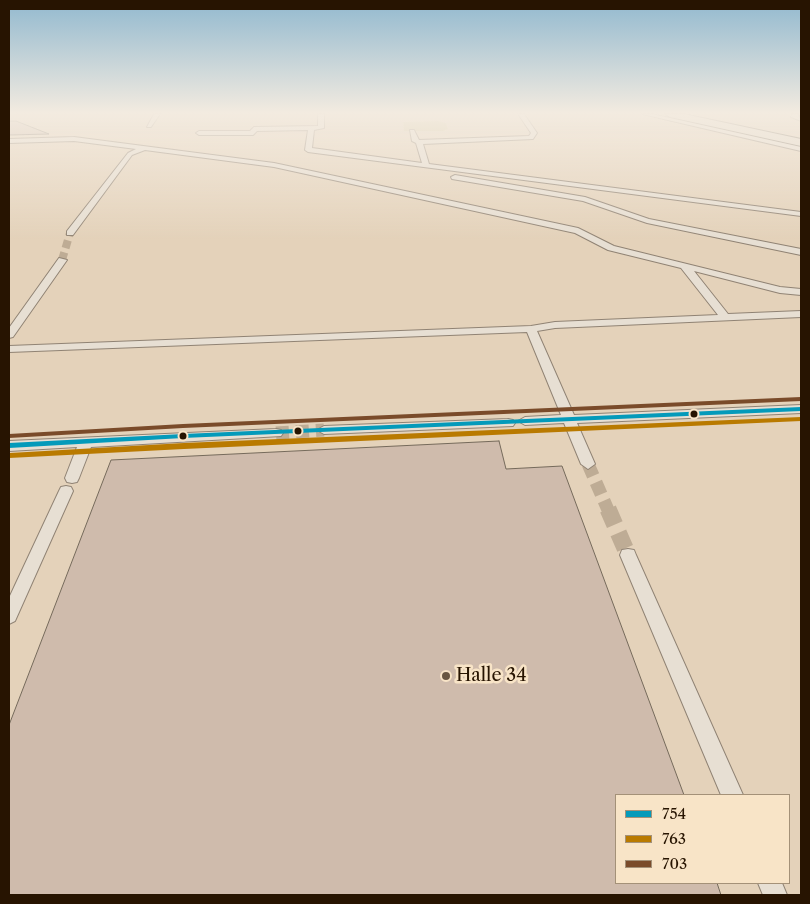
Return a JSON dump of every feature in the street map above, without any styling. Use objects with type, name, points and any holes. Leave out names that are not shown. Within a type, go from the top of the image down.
[{"type":"street","points":[[70,233],[128,156]]},
{"type":"street","points":[[207,156],[274,165],[578,231],[610,248],[780,290],[801,292]]},
{"type":"street","points":[[360,156],[801,214]]},
{"type":"street","points":[[424,156],[426,164]]},
{"type":"street","points":[[455,177],[585,199],[630,216],[801,252]]},
{"type":"street","points":[[9,335],[62,260]]},
{"type":"street","points":[[684,266],[725,317]]},
{"type":"street","points":[[9,349],[531,329],[555,325],[801,314]]},
{"type":"street","points":[[531,329],[568,421],[588,464]]},
{"type":"street","points":[[525,421],[568,421],[801,409]]},
{"type":"street","points":[[324,430],[508,423]]},
{"type":"street","points":[[9,446],[276,433]]},
{"type":"street","points":[[9,616],[86,442]]},
{"type":"street","points":[[628,555],[732,794]]},
{"type":"building","name":"Halle 34","points":[[499,441],[506,469],[562,466],[684,794],[615,794],[615,884],[717,884],[721,895],[9,895],[9,725],[111,460]]},
{"type":"tunnel","points":[[62,260],[70,233]]},
{"type":"tunnel","points":[[276,433],[324,430]]},
{"type":"tunnel","points":[[588,464],[608,510]]},
{"type":"tunnel","points":[[608,509],[628,555]]},
{"type":"transit line","name":"703","points":[[9,436],[183,426],[801,399]]},
{"type":"transit line","name":"754","points":[[9,446],[183,436],[801,409]]},
{"type":"transit line","name":"763","points":[[10,456],[184,446],[801,419]]},
{"type":"place","name":"Halle 34","points":[[446,676]]}]
